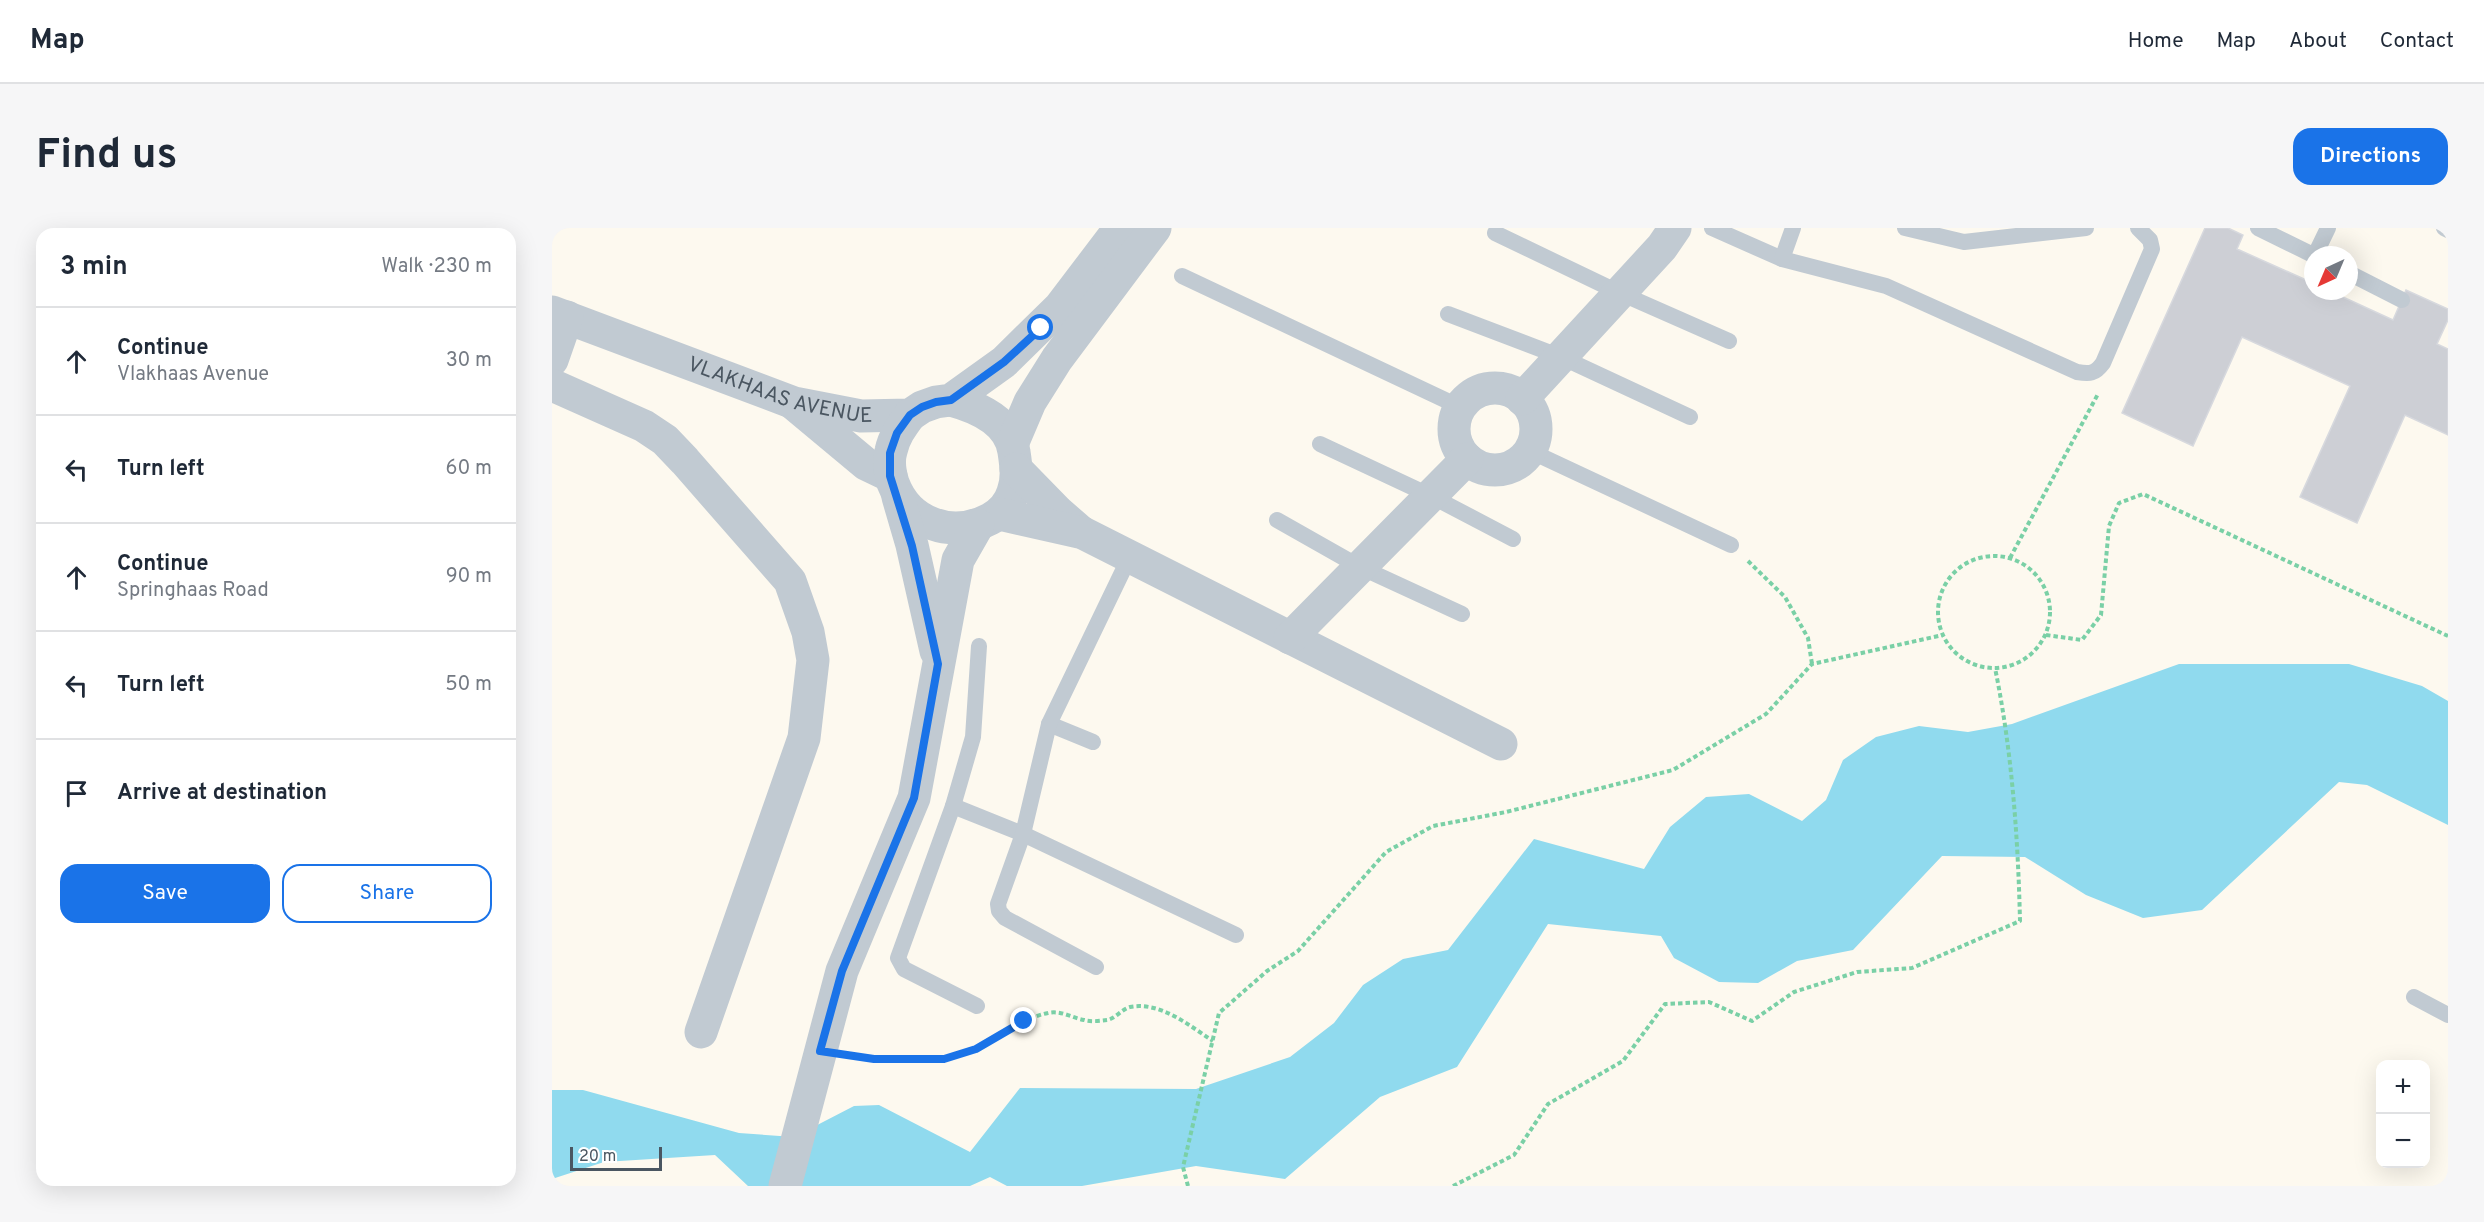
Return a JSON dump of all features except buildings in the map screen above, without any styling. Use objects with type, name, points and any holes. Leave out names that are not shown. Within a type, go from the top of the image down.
[{"type":"street","name":"VLAKHAAS AVENUE","points":[[559,315],[794,404],[861,416],[910,415],[922,407],[951,400],[1004,362],[1041,328],[1088,273],[1120,228]]},
{"type":"street","points":[[785,1186],[842,971],[914,798],[958,560],[988,520],[1007,506],[1013,494],[1015,455],[1030,402],[1057,359],[1155,228]]},
{"type":"street","points":[[1522,399],[1662,247],[1675,228]]},
{"type":"street","points":[[552,360],[559,315]]},
{"type":"street","points":[[552,385],[644,426],[665,440],[686,460],[790,581],[808,632],[813,660],[804,738],[701,1032]]},
{"type":"street","points":[[1497,389],[1511,392],[1522,399],[1531,411],[1536,424],[1535,438],[1530,451],[1520,462],[1500,469],[1479,468],[1467,459],[1454,435],[1455,421],[1460,407],[1482,390],[1497,389]]},
{"type":"street","points":[[951,400],[987,413],[1002,426],[1015,455],[1058,512],[1083,533],[1501,744]]},
{"type":"street","points":[[794,404],[894,486],[913,514],[933,525],[955,529],[988,520],[1083,533]]},
{"type":"street","points":[[910,415],[897,433],[890,453],[894,486],[912,546],[938,664]]},
{"type":"street","points":[[1290,638],[1467,459]]},
{"type":"lane","points":[[1712,228],[1782,259],[1886,286],[2077,372],[2090,374],[2097,371],[2103,363],[2152,249],[2150,240],[2138,228]]},
{"type":"lane","points":[[1782,259],[1793,228]]},
{"type":"lane","points":[[1905,228],[1964,242],[2086,228]]},
{"type":"lane","points":[[2258,228],[2304,250]]},
{"type":"lane","points":[[2319,246],[2328,228]]},
{"type":"lane","points":[[2444,228],[2448,230]]},
{"type":"lane","points":[[1495,233],[1620,293],[1729,341]]},
{"type":"lane","points":[[1182,276],[1460,407]]},
{"type":"lane","points":[[2358,278],[2402,300]]},
{"type":"lane","points":[[1448,314],[1561,357],[1690,417]]},
{"type":"lane","points":[[1320,444],[1431,496],[1513,539]]},
{"type":"lane","points":[[1530,451],[1731,545]]},
{"type":"lane","points":[[1277,520],[1360,567],[1462,614]]},
{"type":"lane","points":[[1096,967],[1005,918],[999,911],[998,904],[1023,834],[1050,723],[1130,556]]},
{"type":"lane","points":[[977,1006],[904,969],[898,958],[953,806],[973,737],[979,646]]},
{"type":"lane","points":[[1050,723],[1093,742]]},
{"type":"lane","points":[[953,806],[1023,834],[1236,935]]},
{"type":"lane","points":[[2414,997],[2448,1015]]},
{"type":"path","points":[[2010,558],[2099,396],[2090,374]]},
{"type":"path","points":[[2046,635],[2082,639],[2101,615],[2109,526],[2119,503],[2143,494],[2448,636]]},
{"type":"path","points":[[1731,545],[1785,597],[1808,638],[1812,664]]},
{"type":"path","points":[[1994,555],[2010,558],[2025,564],[2037,574],[2046,588],[2050,603],[2050,620],[2046,635],[2037,649],[2025,659],[2011,666],[1995,668],[1979,666],[1964,659],[1952,649],[1943,635],[1938,620],[1938,604],[1951,575],[1963,564],[1994,555]]},
{"type":"path","points":[[1188,1186],[1183,1167],[1219,1013],[1267,970],[1298,951],[1386,852],[1432,826],[1506,812],[1673,770],[1766,714],[1812,664],[1943,635]]},
{"type":"path","points":[[1453,1186],[1514,1155],[1548,1104],[1623,1061],[1665,1004],[1709,1002],[1752,1021],[1794,992],[1857,972],[1912,968],[2020,921],[2019,864],[2004,715],[1995,668]]},
{"type":"path","points":[[820,1051],[874,1059],[944,1059],[976,1049],[1024,1021],[1050,1012],[1083,1020],[1109,1020],[1128,1008],[1146,1006],[1174,1017],[1213,1041]]},
{"type":"shaded area","points":[[552,228],[2448,228],[2448,1186],[552,1186]]},
{"type":"water","points":[[2179,664],[2349,664],[2422,686],[2448,701],[2448,825],[2367,785],[2339,782],[2202,910],[2143,918],[2086,895],[2025,857],[1942,856],[1853,950],[1797,961],[1758,983],[1719,982],[1674,958],[1661,936],[1548,924],[1457,1067],[1380,1097],[1285,1179],[1196,1166],[1082,1186],[1007,1186],[990,1177],[970,1186],[748,1186],[715,1155],[604,1162],[552,1179],[552,1090],[583,1090],[739,1133],[794,1137],[854,1106],[879,1105],[970,1152],[1020,1088],[1196,1089],[1290,1057],[1334,1023],[1363,985],[1403,959],[1448,950],[1534,839],[1644,869],[1670,827],[1706,797],[1749,794],[1802,821],[1826,800],[1843,760],[1876,737],[1919,726],[1968,732],[2012,724]]},
{"type":"route","points":[[1024,1021],[976,1049],[944,1059],[874,1059],[820,1051],[842,971],[914,798],[938,664],[912,546],[890,476],[890,453],[897,433],[910,415],[922,407],[951,400],[1004,362],[1041,328]]}]
